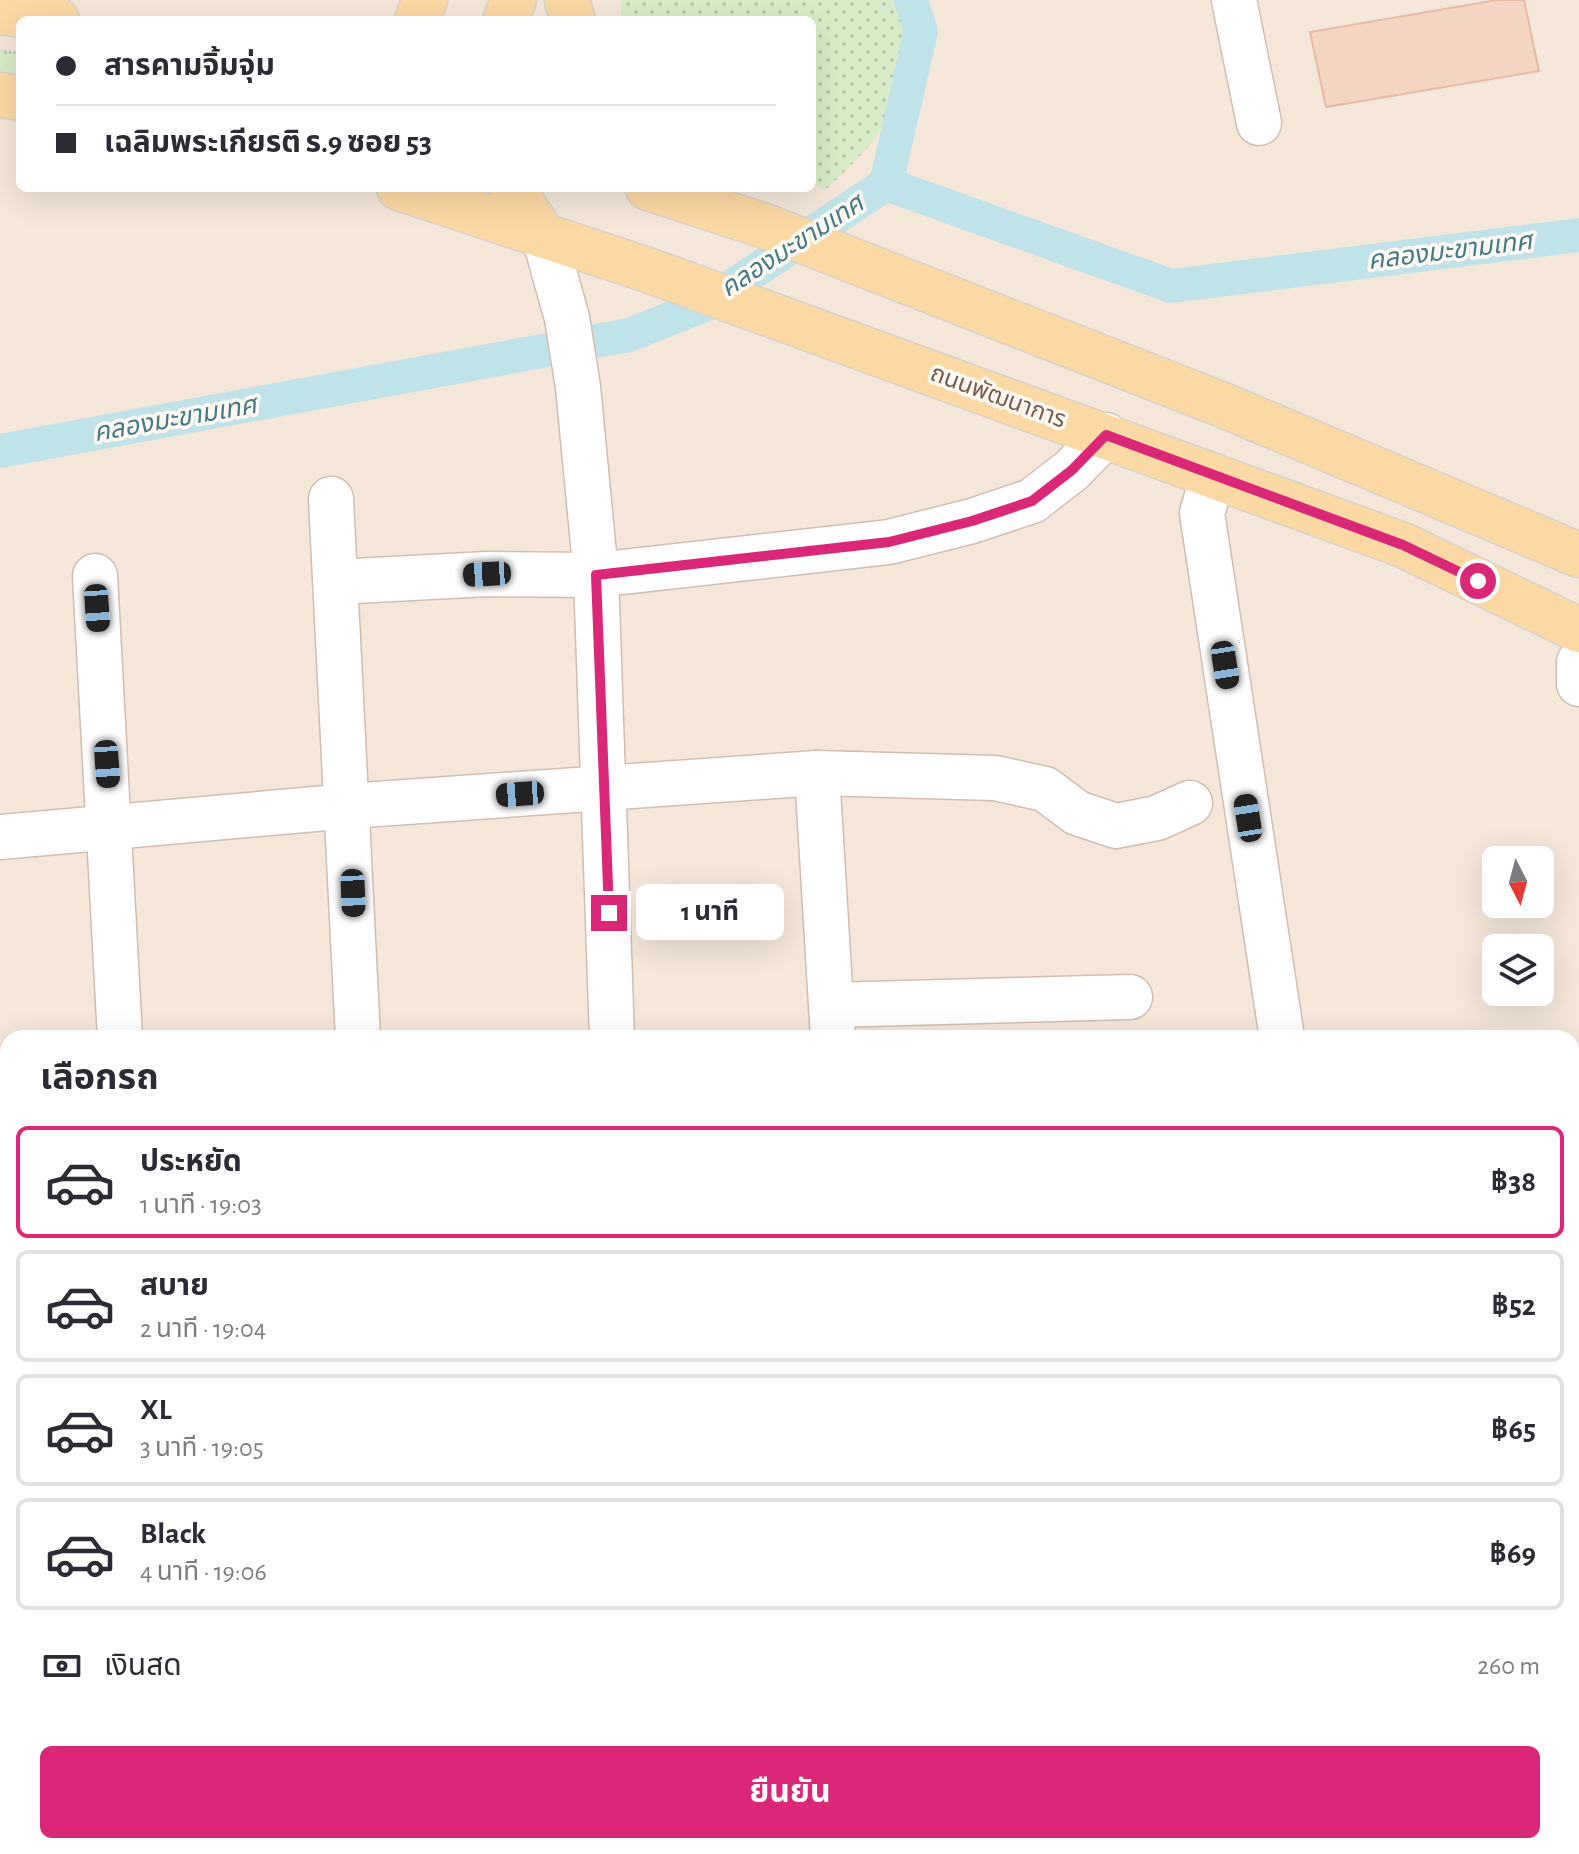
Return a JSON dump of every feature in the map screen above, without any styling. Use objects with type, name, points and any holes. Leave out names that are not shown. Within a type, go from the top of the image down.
[{"type":"main road","points":[[0,12],[28,16]]},
{"type":"main road","name":"ถนนพัฒนาการ","points":[[411,192],[645,269],[1403,545],[1579,630]]},
{"type":"main road","points":[[495,192],[544,236]]},
{"type":"main road","points":[[515,192],[544,236]]},
{"type":"main road","points":[[669,192],[705,199],[762,225],[1223,405],[1579,555]]},
{"type":"street","points":[[1234,0],[1259,123]]},
{"type":"street","points":[[544,236],[567,318],[578,387],[596,575],[606,789],[612,1030]]},
{"type":"street","points":[[336,582],[487,574],[596,575],[889,542],[972,521],[1032,501],[1072,470],[1106,435]]},
{"type":"street","points":[[1213,476],[1202,513],[1281,1030]]},
{"type":"street","points":[[331,499],[349,806],[358,1030]]},
{"type":"street","points":[[95,576],[120,1030]]},
{"type":"street","points":[[1579,662],[1579,684]]},
{"type":"street","points":[[817,773],[832,1022],[1130,997]]},
{"type":"street","points":[[0,837],[349,806],[817,773],[995,778],[1045,789],[1077,813],[1116,826],[1157,818],[1190,803]]},
{"type":"shaded area","points":[[0,0],[1579,0],[1579,1030],[0,1030]]},
{"type":"green space","points":[[621,0],[898,0],[905,56],[904,77],[891,114],[880,131],[825,190],[816,186],[816,16],[622,16]]},
{"type":"green space","points":[[0,50],[16,52],[16,74],[0,72]]},
{"type":"building","points":[[1497,0],[1524,0],[1539,71],[1326,107],[1310,32]]},
{"type":"waterway","points":[[886,184],[921,31],[911,0]]},
{"type":"waterway","name":"คลองมะขามเทศ","points":[[886,184],[1171,286],[1579,235]]},
{"type":"waterway","name":"คลองมะขามเทศ","points":[[0,451],[629,335],[704,305],[886,184]]},
{"type":"route","points":[[609,913],[596,575],[889,542],[972,521],[1032,501],[1072,470],[1106,435],[1403,545],[1478,581]]}]
